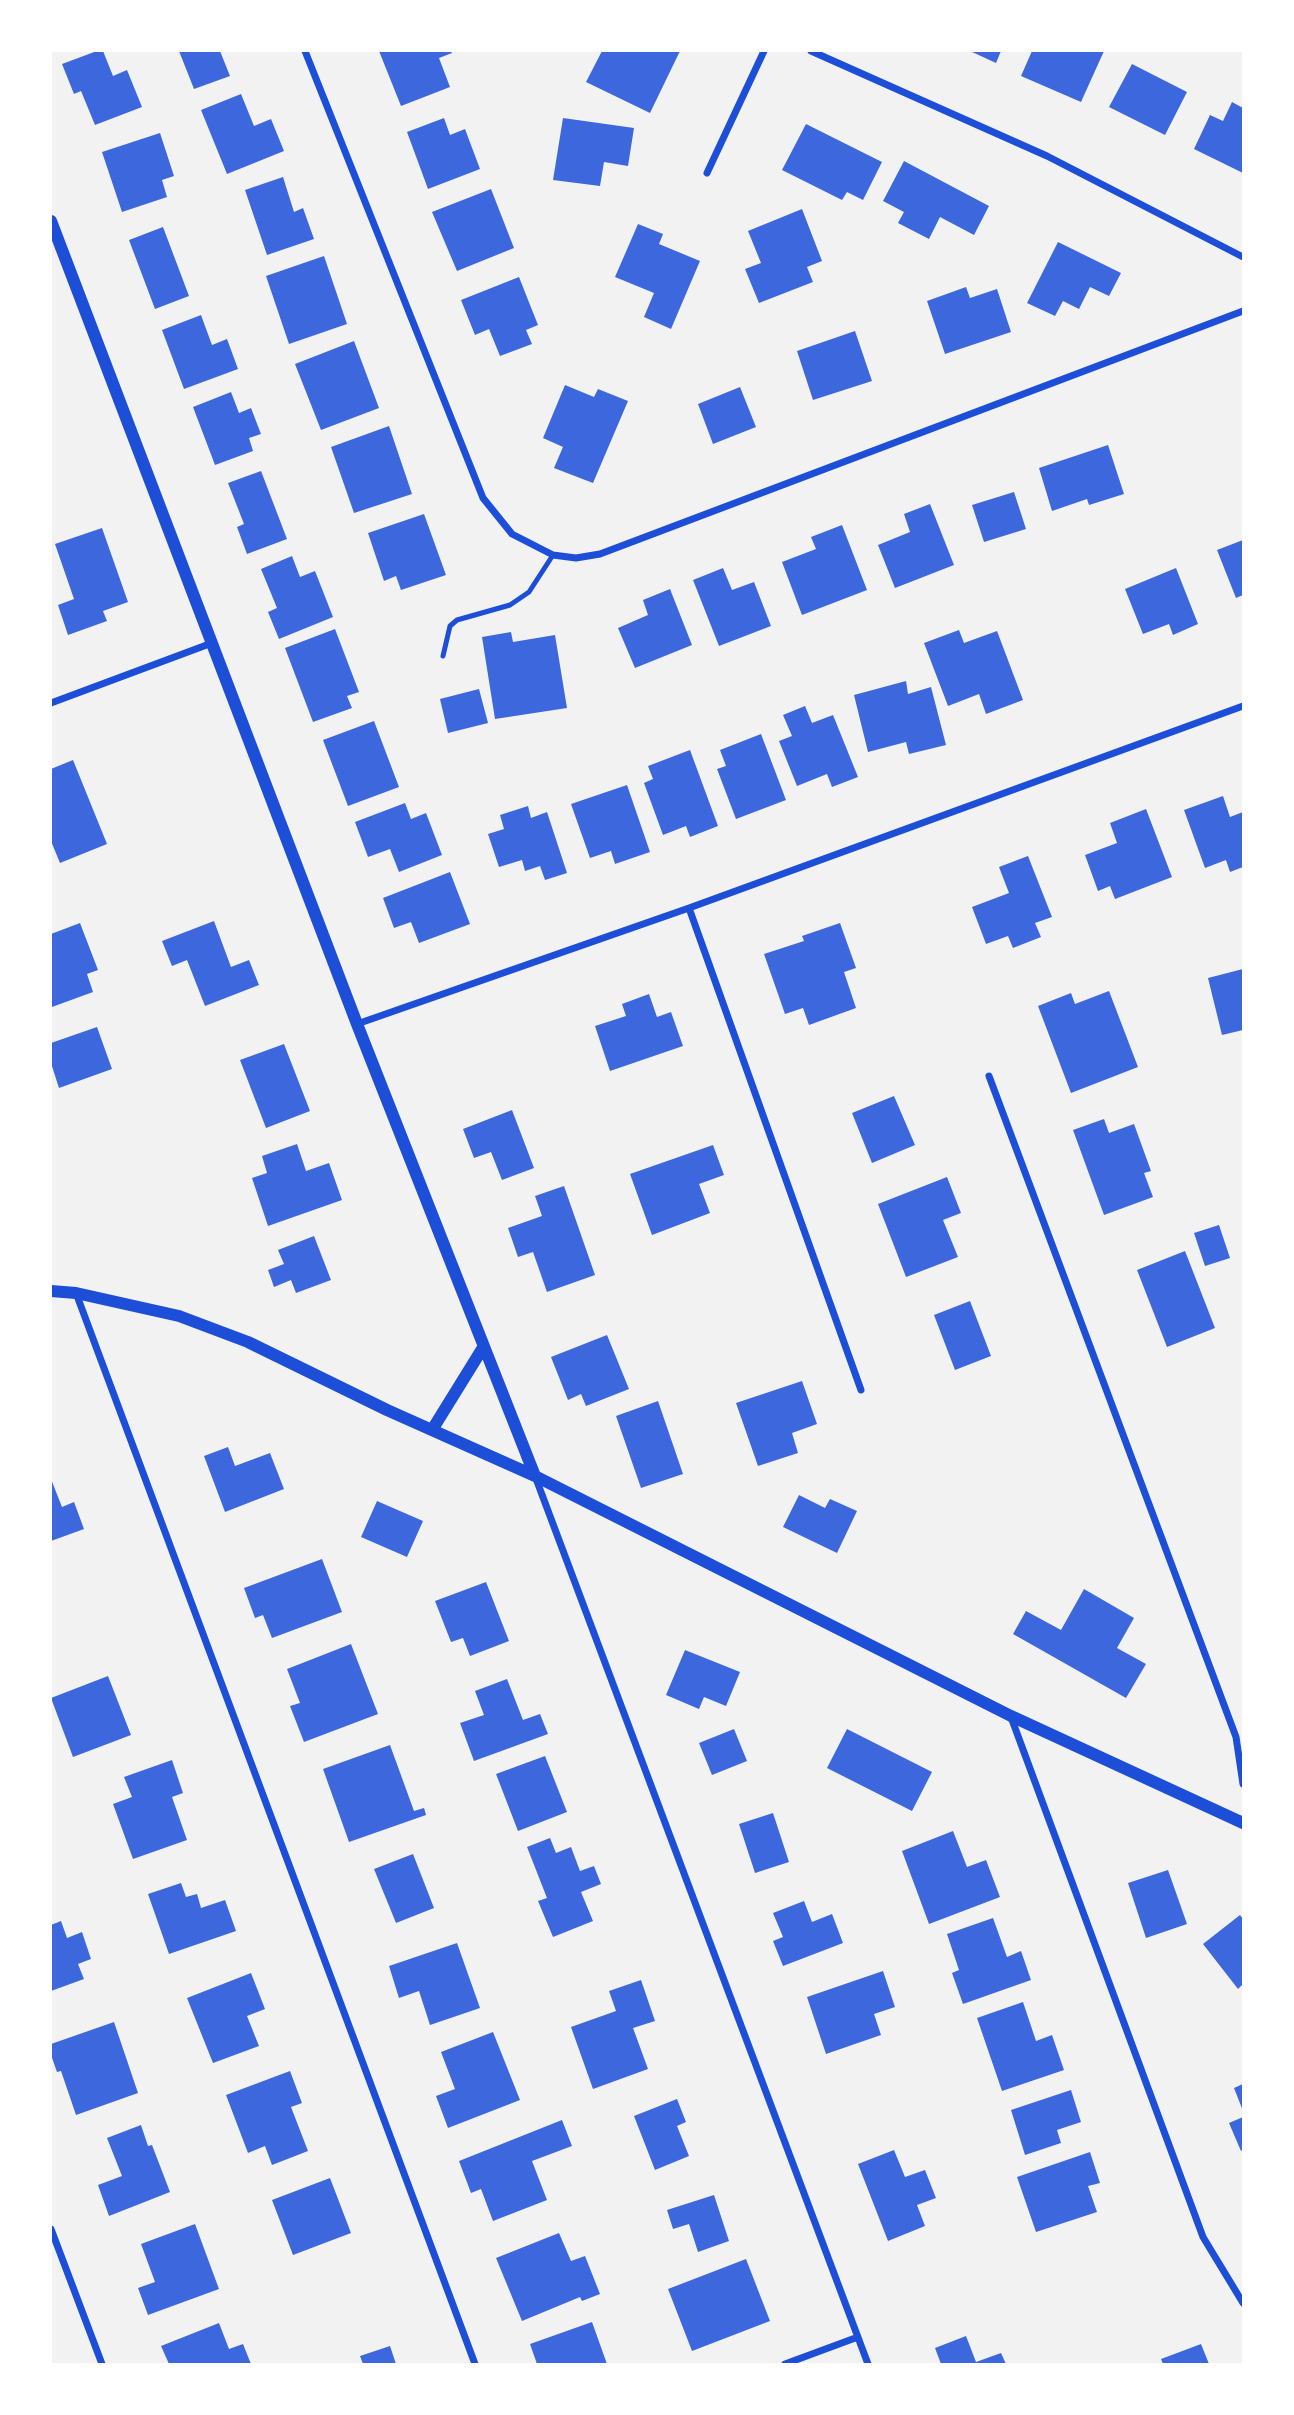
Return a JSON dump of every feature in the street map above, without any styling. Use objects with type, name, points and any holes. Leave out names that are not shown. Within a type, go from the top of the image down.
[{"type":"street","points":[[305,51],[483,498],[512,534],[553,555],[576,558],[600,554],[1243,311]]},
{"type":"street","points":[[707,173],[764,51]]},
{"type":"street","points":[[811,51],[1048,156],[1243,257]]},
{"type":"street","points":[[51,221],[357,1024],[535,1476],[868,2364]]},
{"type":"street","points":[[51,702],[212,643]]},
{"type":"street","points":[[357,1024],[689,908],[1243,706]]},
{"type":"street","points":[[689,908],[861,1390]]},
{"type":"street","points":[[989,1076],[1236,1737],[1243,1784]]},
{"type":"street","points":[[51,1291],[76,1293],[179,1316],[248,1342],[535,1476],[1011,1716],[1243,1823]]},
{"type":"street","points":[[76,1293],[475,2364]]},
{"type":"street","points":[[432,1430],[484,1346]]},
{"type":"street","points":[[1011,1716],[1203,2237],[1243,2303]]},
{"type":"street","points":[[51,2229],[102,2364]]},
{"type":"street","points":[[785,2364],[858,2337]]},
{"type":"lane","points":[[443,656],[450,626],[457,620],[510,605],[529,592],[553,555]]},
{"type":"building","points":[[103,51],[113,76],[127,70],[142,107],[95,125],[81,91],[74,94],[62,64]]},
{"type":"building","points":[[179,51],[220,51],[230,76],[194,89]]},
{"type":"building","points":[[379,51],[451,51],[452,53],[439,58],[450,87],[401,106]]},
{"type":"building","points":[[602,51],[680,51],[650,113],[586,82]]},
{"type":"building","points":[[970,51],[1001,51],[996,63]]},
{"type":"building","points":[[1032,51],[1104,51],[1081,102],[1021,76]]},
{"type":"building","points":[[1132,64],[1187,92],[1165,135],[1109,107]]},
{"type":"building","points":[[241,94],[254,126],[271,119],[284,151],[227,174],[201,110]]},
{"type":"building","points":[[1232,102],[1243,108],[1243,173],[1194,149],[1210,115],[1223,121]]},
{"type":"building","points":[[444,118],[450,135],[465,129],[480,169],[428,189],[407,132]]},
{"type":"building","points":[[563,118],[634,128],[628,166],[604,162],[600,186],[553,180]]},
{"type":"building","points":[[806,124],[882,162],[863,200],[847,192],[842,200],[782,170]]},
{"type":"building","points":[[160,133],[174,176],[162,180],[167,197],[122,212],[102,152]]},
{"type":"building","points":[[904,161],[989,206],[974,235],[940,217],[929,239],[898,223],[904,212],[883,201]]},
{"type":"building","points":[[283,177],[294,212],[303,208],[314,239],[267,255],[245,190]]},
{"type":"building","points":[[491,189],[514,248],[457,271],[432,212]]},
{"type":"building","points":[[802,209],[822,261],[807,267],[813,282],[759,303],[745,269],[761,263],[748,231]]},
{"type":"building","points":[[638,224],[663,234],[659,244],[700,261],[671,329],[644,317],[654,293],[615,277]]},
{"type":"building","points":[[163,227],[189,296],[155,309],[129,240]]},
{"type":"building","points":[[1058,242],[1121,273],[1109,296],[1090,287],[1079,309],[1063,301],[1055,316],[1027,303]]},
{"type":"building","points":[[324,256],[347,324],[289,344],[266,276]]},
{"type":"building","points":[[519,277],[538,325],[526,330],[532,344],[500,356],[489,329],[475,335],[461,300]]},
{"type":"building","points":[[966,287],[970,298],[997,289],[1011,332],[945,354],[927,301]]},
{"type":"building","points":[[201,315],[212,345],[227,339],[238,369],[184,389],[162,330]]},
{"type":"building","points":[[855,331],[872,381],[813,400],[797,351]]},
{"type":"building","points":[[354,341],[379,408],[321,430],[295,364]]},
{"type":"building","points":[[565,385],[594,397],[598,389],[628,401],[593,483],[554,468],[563,447],[543,438]]},
{"type":"building","points":[[740,387],[756,427],[713,444],[698,404]]},
{"type":"building","points":[[231,392],[239,413],[251,408],[261,434],[249,438],[253,451],[215,465],[193,407]]},
{"type":"building","points":[[389,426],[412,494],[354,513],[331,447]]},
{"type":"building","points":[[1108,445],[1124,494],[1089,505],[1087,499],[1052,511],[1039,468]]},
{"type":"building","points":[[261,471],[287,539],[247,554],[237,527],[244,524],[228,483]]},
{"type":"building","points":[[1014,492],[1026,529],[984,542],[972,505]]},
{"type":"building","points":[[930,504],[954,565],[895,588],[878,545],[910,532],[904,514]]},
{"type":"building","points":[[424,514],[446,575],[401,590],[396,576],[384,581],[368,533]]},
{"type":"building","points":[[842,525],[867,590],[802,615],[782,562],[816,549],[811,537]]},
{"type":"building","points":[[102,528],[128,602],[103,611],[107,621],[68,635],[58,605],[74,599],[55,544]]},
{"type":"building","points":[[1243,540],[1243,595],[1236,598],[1217,550]]},
{"type":"building","points":[[292,556],[300,577],[315,571],[333,617],[279,639],[268,612],[277,608],[261,569]]},
{"type":"building","points":[[723,568],[732,590],[754,582],[771,626],[719,646],[693,580]]},
{"type":"building","points":[[1176,568],[1198,624],[1173,635],[1169,624],[1143,634],[1125,589]]},
{"type":"building","points":[[670,589],[692,645],[635,668],[618,628],[648,615],[643,600]]},
{"type":"building","points":[[335,629],[359,692],[347,696],[352,708],[313,722],[285,648]]},
{"type":"building","points":[[959,630],[964,643],[997,631],[1023,700],[986,714],[979,694],[948,706],[924,643]]},
{"type":"building","points":[[511,632],[513,642],[555,635],[567,708],[495,719],[482,637]]},
{"type":"building","points":[[906,681],[908,694],[931,687],[946,745],[909,754],[906,742],[868,752],[854,695]]},
{"type":"building","points":[[479,689],[488,723],[448,733],[440,699]]},
{"type":"building","points":[[805,706],[812,723],[833,715],[858,777],[832,787],[827,774],[797,786],[779,741],[792,736],[783,715]]},
{"type":"building","points":[[374,721],[399,787],[348,806],[323,740]]},
{"type":"building","points":[[761,734],[786,800],[736,819],[717,769],[726,766],[720,750]]},
{"type":"building","points":[[690,750],[718,826],[690,837],[686,826],[663,835],[644,783],[653,779],[648,766]]},
{"type":"building","points":[[73,760],[107,844],[60,863],[51,841],[51,769]]},
{"type":"building","points":[[627,785],[650,852],[615,864],[611,851],[590,858],[571,804]]},
{"type":"building","points":[[1223,796],[1230,817],[1243,812],[1243,867],[1230,872],[1226,860],[1205,868],[1184,810]]},
{"type":"building","points":[[405,803],[411,819],[426,813],[442,855],[399,872],[390,849],[368,857],[355,822]]},
{"type":"building","points":[[528,806],[531,818],[547,812],[567,873],[545,880],[540,866],[525,871],[522,860],[499,867],[488,834],[504,829],[500,815]]},
{"type":"building","points":[[1146,809],[1172,877],[1115,899],[1110,886],[1098,891],[1085,855],[1117,843],[1110,823]]},
{"type":"building","points":[[1028,856],[1052,917],[1035,923],[1041,937],[1013,948],[1008,936],[986,944],[972,907],[1009,893],[999,867]]},
{"type":"building","points":[[450,872],[470,924],[419,943],[411,922],[394,928],[383,898]]},
{"type":"building","points":[[214,921],[231,967],[249,960],[259,985],[205,1006],[187,960],[172,966],[162,941]]},
{"type":"building","points":[[80,923],[98,970],[87,974],[93,992],[52,1007],[51,934]]},
{"type":"building","points":[[840,923],[856,968],[844,972],[856,1008],[809,1025],[803,1008],[785,1014],[764,954],[804,941],[802,936]]},
{"type":"building","points":[[1243,969],[1243,1030],[1222,1035],[1208,978]]},
{"type":"building","points":[[1109,991],[1138,1067],[1071,1093],[1038,1006],[1071,993],[1075,1004]]},
{"type":"building","points":[[649,994],[657,1017],[671,1012],[683,1046],[610,1071],[595,1026],[626,1016],[622,1004]]},
{"type":"building","points":[[97,1027],[112,1069],[59,1088],[51,1063],[51,1043]]},
{"type":"building","points":[[284,1044],[310,1111],[266,1128],[240,1060]]},
{"type":"building","points":[[894,1096],[915,1145],[872,1163],[852,1113]]},
{"type":"building","points":[[512,1110],[534,1168],[502,1180],[491,1152],[474,1158],[463,1129]]},
{"type":"building","points":[[1104,1119],[1109,1133],[1134,1124],[1151,1171],[1144,1173],[1153,1197],[1104,1215],[1073,1130]]},
{"type":"building","points":[[297,1144],[306,1171],[329,1163],[342,1200],[268,1226],[252,1178],[267,1173],[262,1156]]},
{"type":"building","points":[[713,1145],[724,1175],[699,1184],[710,1213],[652,1235],[630,1174]]},
{"type":"building","points":[[947,1177],[961,1213],[943,1220],[958,1257],[906,1277],[878,1204]]},
{"type":"building","points":[[564,1186],[595,1275],[547,1292],[533,1252],[518,1257],[508,1228],[542,1216],[535,1196]]},
{"type":"building","points":[[1219,1225],[1230,1258],[1205,1266],[1194,1233]]},
{"type":"building","points":[[314,1236],[331,1280],[296,1293],[291,1280],[274,1287],[268,1270],[284,1264],[278,1250]]},
{"type":"building","points":[[1185,1251],[1215,1328],[1167,1347],[1137,1270]]},
{"type":"building","points":[[970,1301],[991,1356],[955,1370],[934,1315]]},
{"type":"building","points":[[607,1335],[629,1389],[586,1406],[581,1394],[568,1400],[551,1357]]},
{"type":"building","points":[[802,1381],[817,1424],[792,1433],[798,1453],[758,1466],[736,1403]]},
{"type":"building","points":[[658,1401],[683,1474],[641,1488],[616,1416]]},
{"type":"building","points":[[228,1447],[235,1466],[270,1453],[284,1489],[225,1512],[204,1456]]},
{"type":"building","points":[[51,1479],[62,1507],[74,1502],[84,1529],[51,1541]]},
{"type":"building","points":[[799,1495],[825,1508],[830,1499],[857,1511],[837,1553],[783,1527]]},
{"type":"building","points":[[377,1501],[423,1521],[407,1557],[361,1537]]},
{"type":"building","points":[[322,1559],[342,1612],[272,1638],[263,1615],[255,1618],[244,1588]]},
{"type":"building","points":[[486,1582],[509,1641],[470,1656],[463,1638],[451,1642],[435,1601]]},
{"type":"building","points":[[1084,1589],[1134,1618],[1117,1648],[1146,1664],[1126,1698],[1013,1634],[1026,1611],[1061,1630]]},
{"type":"building","points":[[351,1644],[378,1714],[304,1742],[290,1706],[300,1703],[287,1669]]},
{"type":"building","points":[[685,1650],[740,1672],[726,1706],[704,1697],[699,1709],[666,1695]]},
{"type":"building","points":[[108,1676],[131,1735],[73,1757],[51,1698]]},
{"type":"building","points":[[507,1679],[523,1720],[540,1714],[548,1734],[474,1761],[460,1723],[484,1715],[475,1691]]},
{"type":"building","points":[[734,1729],[747,1761],[712,1775],[699,1743]]},
{"type":"building","points":[[847,1729],[932,1772],[912,1811],[827,1768]]},
{"type":"building","points":[[390,1745],[414,1811],[424,1808],[426,1815],[349,1842],[323,1769]]},
{"type":"building","points":[[545,1756],[567,1812],[518,1831],[496,1774]]},
{"type":"building","points":[[172,1760],[183,1793],[172,1797],[187,1840],[133,1859],[113,1804],[132,1797],[124,1777]]},
{"type":"building","points":[[773,1813],[789,1862],[755,1873],[739,1824]]},
{"type":"building","points":[[953,1831],[967,1867],[986,1860],[1000,1897],[929,1924],[902,1851]]},
{"type":"building","points":[[550,1838],[556,1853],[571,1847],[580,1871],[594,1866],[601,1884],[581,1892],[593,1921],[553,1937],[538,1901],[547,1898],[527,1847]]},
{"type":"building","points":[[413,1854],[434,1908],[396,1923],[374,1869]]},
{"type":"building","points":[[1168,1870],[1187,1924],[1146,1938],[1128,1883]]},
{"type":"building","points":[[181,1883],[186,1897],[197,1894],[201,1908],[225,1900],[236,1931],[169,1954],[148,1894]]},
{"type":"building","points":[[804,1901],[812,1922],[832,1914],[843,1943],[783,1966],[773,1941],[783,1937],[773,1913]]},
{"type":"building","points":[[1240,1915],[1243,1919],[1243,1984],[1238,1989],[1203,1944]]},
{"type":"building","points":[[993,1918],[1007,1957],[1021,1951],[1031,1980],[963,2004],[952,1973],[959,1970],[947,1934]]},
{"type":"building","points":[[61,1921],[67,1938],[82,1932],[91,1959],[78,1964],[84,1979],[51,1991],[51,1925]]},
{"type":"building","points":[[457,1943],[480,2008],[430,2025],[419,1991],[399,1998],[389,1966]]},
{"type":"building","points":[[883,1971],[895,2007],[874,2014],[881,2035],[826,2054],[807,1997]]},
{"type":"building","points":[[251,1973],[265,2009],[247,2016],[259,2046],[213,2063],[187,1998]]},
{"type":"building","points":[[641,1980],[655,2021],[633,2028],[648,2069],[593,2089],[571,2027],[616,2011],[609,1991]]},
{"type":"building","points":[[1023,2002],[1036,2041],[1052,2035],[1064,2070],[1002,2091],[977,2018]]},
{"type":"building","points":[[114,2022],[138,2093],[76,2115],[61,2071],[57,2072],[51,2055],[51,2044]]},
{"type":"building","points":[[493,2032],[520,2100],[448,2128],[436,2096],[455,2089],[441,2052]]},
{"type":"building","points":[[290,2071],[302,2103],[291,2107],[308,2151],[272,2165],[265,2146],[248,2153],[226,2095]]},
{"type":"building","points":[[1243,2084],[1243,2111],[1234,2088]]},
{"type":"building","points":[[1071,2090],[1081,2122],[1057,2130],[1061,2143],[1025,2155],[1011,2110]]},
{"type":"building","points":[[677,2099],[686,2122],[677,2126],[689,2156],[655,2170],[634,2116]]},
{"type":"building","points":[[1243,2117],[1243,2150],[1241,2151],[1229,2123]]},
{"type":"building","points":[[562,2120],[572,2146],[532,2161],[547,2200],[493,2221],[481,2189],[471,2193],[459,2161]]},
{"type":"building","points":[[141,2125],[148,2146],[152,2145],[170,2192],[109,2216],[98,2185],[122,2176],[107,2138]]},
{"type":"building","points":[[894,2150],[905,2177],[925,2170],[936,2198],[917,2205],[925,2226],[888,2241],[858,2164]]},
{"type":"building","points":[[1090,2152],[1100,2183],[1088,2186],[1097,2212],[1036,2232],[1017,2177]]},
{"type":"building","points":[[330,2178],[351,2233],[293,2255],[272,2200]]},
{"type":"building","points":[[714,2195],[729,2241],[698,2252],[689,2224],[673,2229],[667,2210]]},
{"type":"building","points":[[195,2224],[219,2289],[148,2315],[138,2288],[155,2282],[141,2244]]},
{"type":"building","points":[[559,2233],[571,2261],[585,2256],[600,2294],[582,2301],[580,2297],[522,2321],[496,2258]]},
{"type":"building","points":[[746,2259],[770,2321],[692,2351],[668,2289]]},
{"type":"building","points":[[592,2322],[607,2364],[537,2364],[530,2344]]},
{"type":"building","points":[[219,2323],[229,2349],[243,2344],[251,2364],[169,2364],[161,2346]]},
{"type":"building","points":[[966,2336],[976,2362],[1001,2353],[1006,2364],[941,2364],[935,2348]]},
{"type":"building","points":[[1201,2344],[1209,2364],[1163,2364],[1161,2359]]},
{"type":"building","points":[[390,2346],[396,2364],[363,2364],[360,2356]]}]
